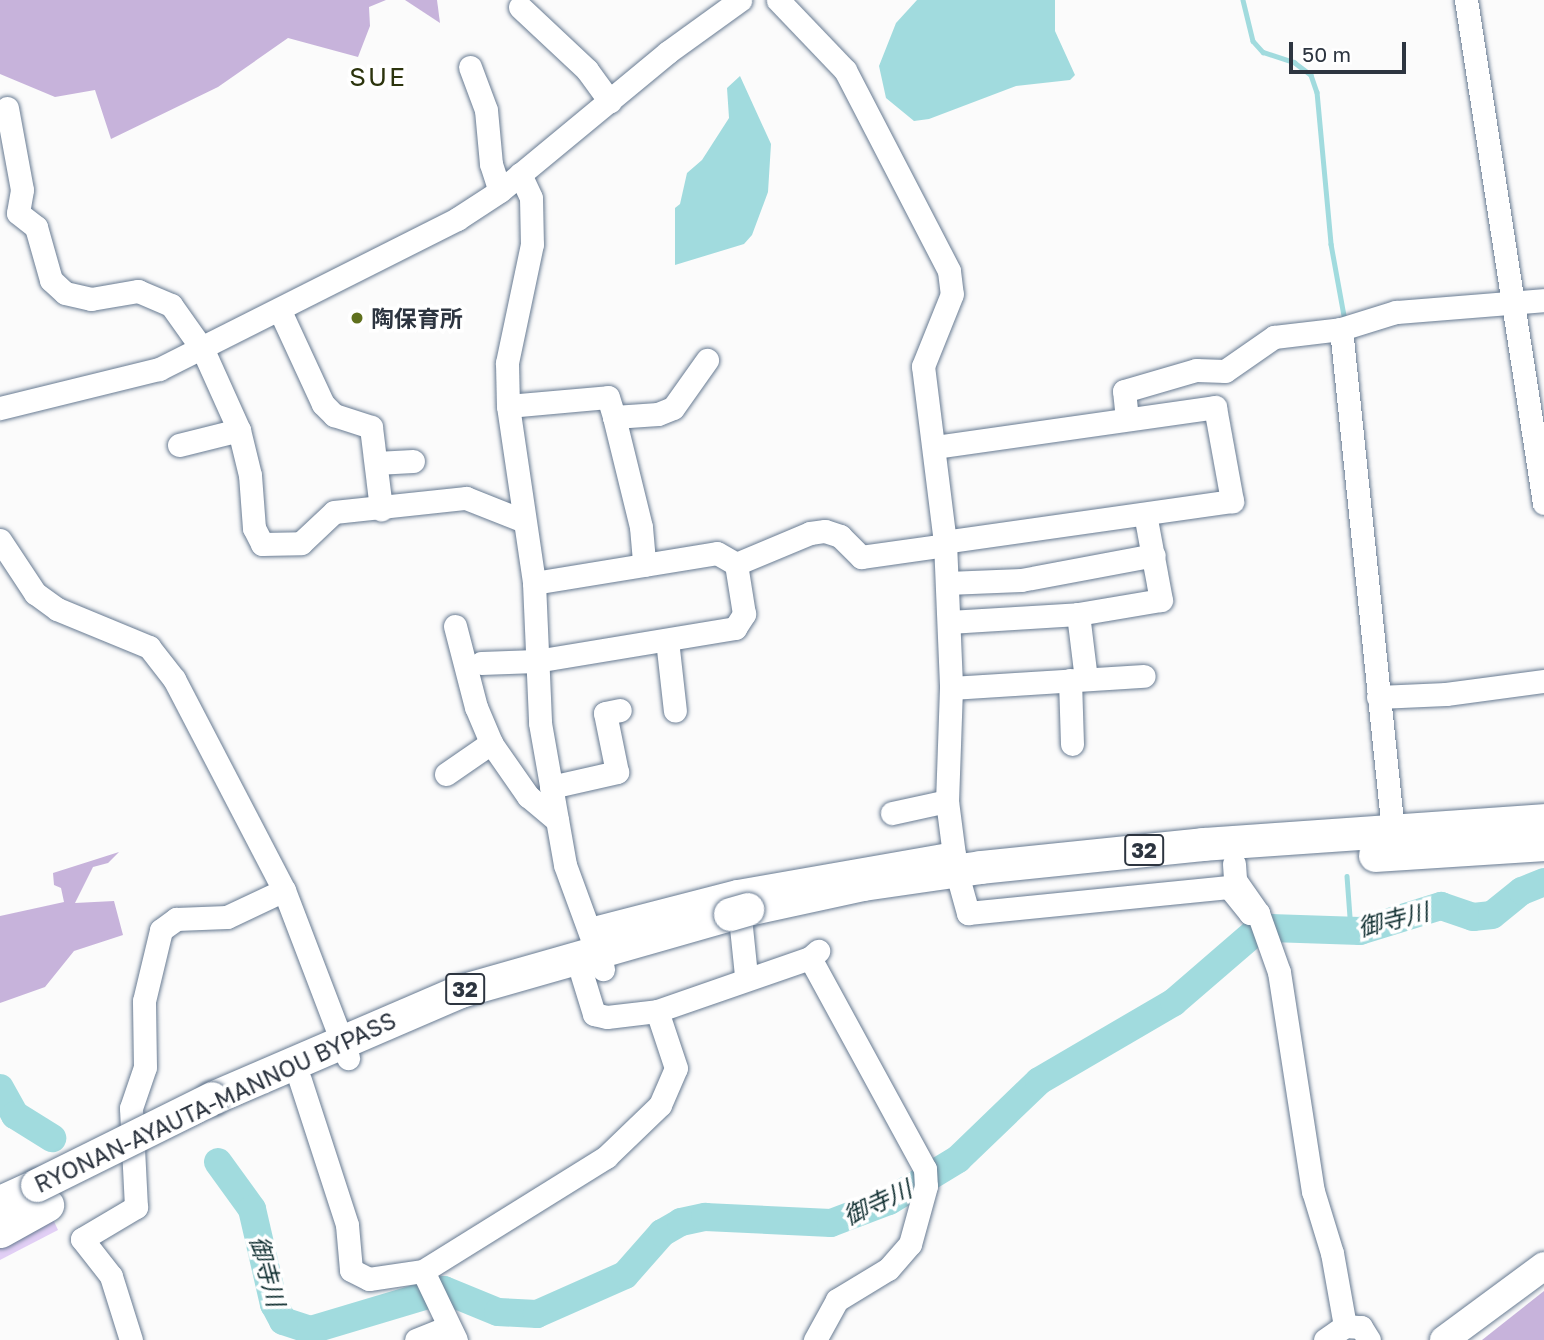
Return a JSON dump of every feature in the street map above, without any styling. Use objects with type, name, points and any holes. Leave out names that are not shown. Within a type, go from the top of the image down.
[{"type":"highway","name":"RYONAN-AYAUTA-MANNOU BYPASS","points":[[0,1231],[42,1195],[217,1107],[344,1049],[469,1011],[593,956],[739,916],[958,872],[1203,844],[1544,820]]},
{"type":"highway","name":"RYONAN-AYAUTA-MANNOU BYPASS","points":[[958,872],[1234,864],[1544,844]]},
{"type":"highway","name":"RYONAN-AYAUTA-MANNOU BYPASS","points":[[217,1107],[300,1080],[344,1049]]},
{"type":"highway","name":"RYONAN-AYAUTA-MANNOU BYPASS","points":[[0,1202],[42,1195]]},
{"type":"main road","points":[[1444,1340],[1544,1266]]},
{"type":"street","points":[[0,408],[159,369],[203,351],[457,219],[500,191],[610,103],[668,52],[740,0]]},
{"type":"street","points":[[778,0],[845,70],[949,271],[952,294],[923,366],[945,543],[951,688],[947,801],[958,872],[968,913],[1229,887],[1260,924]]},
{"type":"street","points":[[1466,0],[1544,503]]},
{"type":"street","points":[[520,7],[587,70],[610,103]]},
{"type":"street","points":[[470,67],[486,110],[491,164],[500,191]]},
{"type":"street","points":[[7,108],[8,148],[22,190],[9,214],[36,227],[51,280],[65,293],[91,299],[138,291],[171,305],[203,351],[239,430],[250,475],[254,528],[262,544],[301,543],[334,512],[466,498],[524,522]]},
{"type":"street","points":[[520,174],[531,198],[532,244],[507,363],[508,406],[534,583],[536,662],[551,787],[574,897],[593,956],[594,1014],[599,1017],[657,1011],[747,976],[814,954],[925,1178],[910,1244],[888,1269],[837,1300],[815,1340]]},
{"type":"street","points":[[1128,419],[1124,391],[1196,370],[1225,370],[1274,337],[1340,329],[1396,312],[1544,300]]},
{"type":"street","points":[[280,311],[323,404],[334,415],[371,427],[381,509]]},
{"type":"street","points":[[1340,329],[1383,696],[1393,831]]},
{"type":"street","points":[[614,417],[658,415],[673,408],[707,360]]},
{"type":"street","points":[[508,406],[608,397],[641,527],[644,565]]},
{"type":"street","points":[[736,564],[810,533],[824,531],[840,536],[861,557],[1233,501],[1214,407],[935,446]]},
{"type":"street","points":[[179,445],[239,430]]},
{"type":"street","points":[[376,463],[413,461]]},
{"type":"street","points":[[949,622],[1078,614],[1161,600],[1144,514]]},
{"type":"street","points":[[0,540],[35,593],[57,609],[133,638],[149,647],[164,665],[284,890],[344,1049]]},
{"type":"street","points":[[534,583],[717,553],[736,564]]},
{"type":"street","points":[[947,583],[1021,580],[1154,555]]},
{"type":"street","points":[[481,663],[536,662],[740,625],[744,614],[736,564]]},
{"type":"street","points":[[1072,744],[1078,680],[1078,614]]},
{"type":"street","points":[[455,626],[476,707],[491,743],[528,796],[557,820]]},
{"type":"street","points":[[667,640],[675,711]]},
{"type":"street","points":[[951,688],[1144,676]]},
{"type":"street","points":[[1383,696],[1446,694],[1544,681]]},
{"type":"street","points":[[551,787],[617,772],[605,713],[620,710]]},
{"type":"street","points":[[446,774],[491,743]]},
{"type":"street","points":[[892,813],[947,801]]},
{"type":"street","points":[[1234,864],[1235,880],[1260,924],[1279,972],[1288,1013],[1308,1164],[1332,1253],[1345,1326]]},
{"type":"street","points":[[131,1340],[111,1276],[82,1239],[136,1207],[131,1108],[145,1068],[144,1001],[161,930],[176,919],[227,916],[284,890]]},
{"type":"street","points":[[593,956],[739,916],[747,976]]},
{"type":"street","points":[[300,1080],[347,1225],[352,1270],[369,1279],[430,1285],[606,1157],[660,1105],[676,1068],[657,1011]]},
{"type":"street","points":[[416,1340],[452,1334],[430,1285]]},
{"type":"street","points":[[1325,1340],[1345,1326],[1362,1327],[1369,1340]]},
{"type":"shaded area","points":[[0,0],[386,0],[369,7],[370,26],[358,57],[288,38],[218,87],[111,139],[95,90],[55,97],[0,74]]},
{"type":"shaded area","points":[[405,0],[437,0],[440,23]]},
{"type":"shaded area","points":[[119,852],[108,863],[93,867],[75,903],[114,901],[123,935],[74,951],[45,987],[0,1003],[0,916],[64,902],[61,888],[54,885],[53,873]]},
{"type":"shaded area","points":[[51,1215],[58,1230],[0,1260],[0,1242]]},
{"type":"shaded area","points":[[1544,1291],[1544,1340],[1482,1340]]},
{"type":"water","points":[[917,0],[1055,0],[1055,31],[1075,75],[1070,80],[1016,86],[929,119],[914,121],[886,98],[879,66],[896,23]]},
{"type":"water","points":[[740,76],[771,144],[768,192],[752,235],[744,244],[675,265],[675,208],[680,204],[687,173],[702,160],[729,118],[727,88]]},
{"type":"waterway","points":[[1243,0],[1253,41],[1263,52],[1294,62],[1311,75],[1317,92],[1331,244],[1345,321]]},
{"type":"waterway","points":[[1347,876],[1351,931]]},
{"type":"waterway","name":"御寺川","points":[[218,1162],[252,1209],[274,1304],[283,1321],[311,1330],[444,1290],[498,1312],[537,1314],[625,1275],[662,1233],[681,1222],[705,1217],[831,1223],[889,1201],[958,1159],[1039,1081],[1174,1002],[1255,932],[1270,928],[1360,931],[1441,906],[1473,917],[1492,915],[1522,891],[1544,882]]},
{"type":"waterway","name":"御寺川","points":[[0,1088],[15,1115],[52,1138]]},
{"type":"place","name":"陶保育所","points":[[357,318]]},
{"type":"district","name":"SUE","points":[[378,77]]}]
